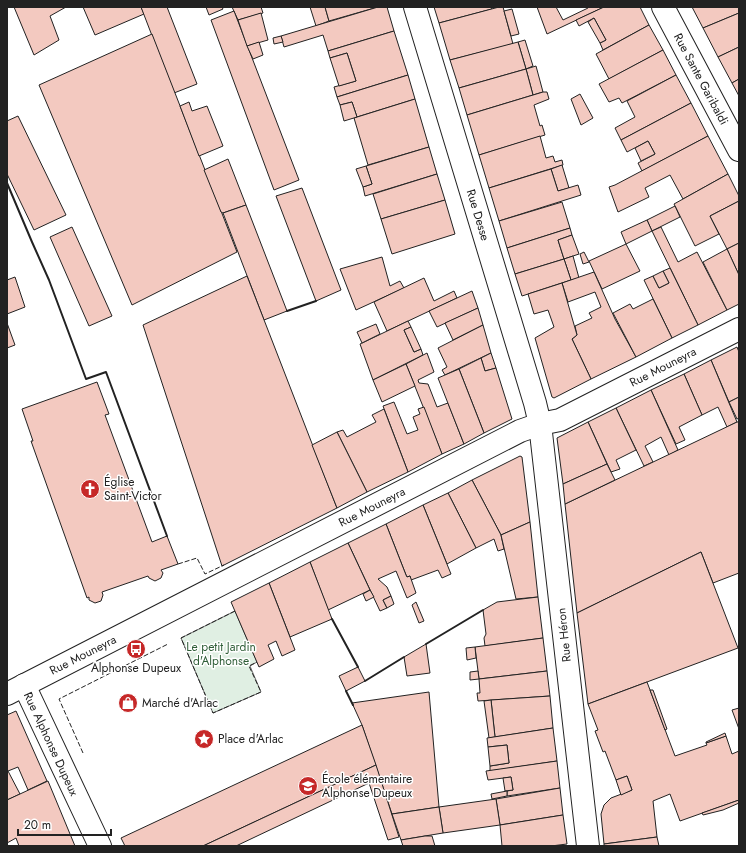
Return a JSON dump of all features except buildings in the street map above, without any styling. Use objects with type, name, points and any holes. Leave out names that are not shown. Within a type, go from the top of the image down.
[{"type":"street","name":"Rue Desse","points":[[415,7],[535,403],[540,424]]},
{"type":"street","name":"Rue Sante Garibaldi","points":[[663,7],[739,150]]},
{"type":"street","name":"Rue Mouneyra","points":[[15,690],[520,431],[540,424],[560,420],[739,329]]},
{"type":"street","name":"Rue Héron","points":[[540,424],[588,846]]},
{"type":"street","name":"Rue Alphonse Dupeux","points":[[15,690],[100,846]]},
{"type":"green space","name":"Le petit Jardin d'Alphonse","points":[[235,611],[257,662],[250,666],[261,692],[213,713],[181,638]]},
{"type":"fence","points":[[178,564],[197,558],[205,574],[224,565]]},
{"type":"fence","points":[[235,611],[181,638],[213,713],[261,692],[249,666],[257,662]]},
{"type":"fence","points":[[83,753],[59,699],[168,644]]},
{"type":"wall","points":[[7,183],[49,280],[86,379],[106,372],[167,536]]},
{"type":"wall","points":[[287,311],[316,301]]},
{"type":"wall","points":[[426,644],[483,610]]},
{"type":"wall","points":[[332,619],[358,667]]},
{"type":"wall","points":[[365,681],[404,657]]},
{"type":"wall","points":[[346,691],[353,705]]},
{"type":"place","name":"Église Saint-Victor","points":[[90,489]]},
{"type":"place","name":"Alphonse Dupeux","points":[[136,649]]},
{"type":"place","name":"Marché d'Arlac","points":[[128,703]]},
{"type":"place","name":"Place d'Arlac","points":[[204,739]]},
{"type":"place","name":"École élémentaire Alphonse Dupeux","points":[[308,786]]}]
